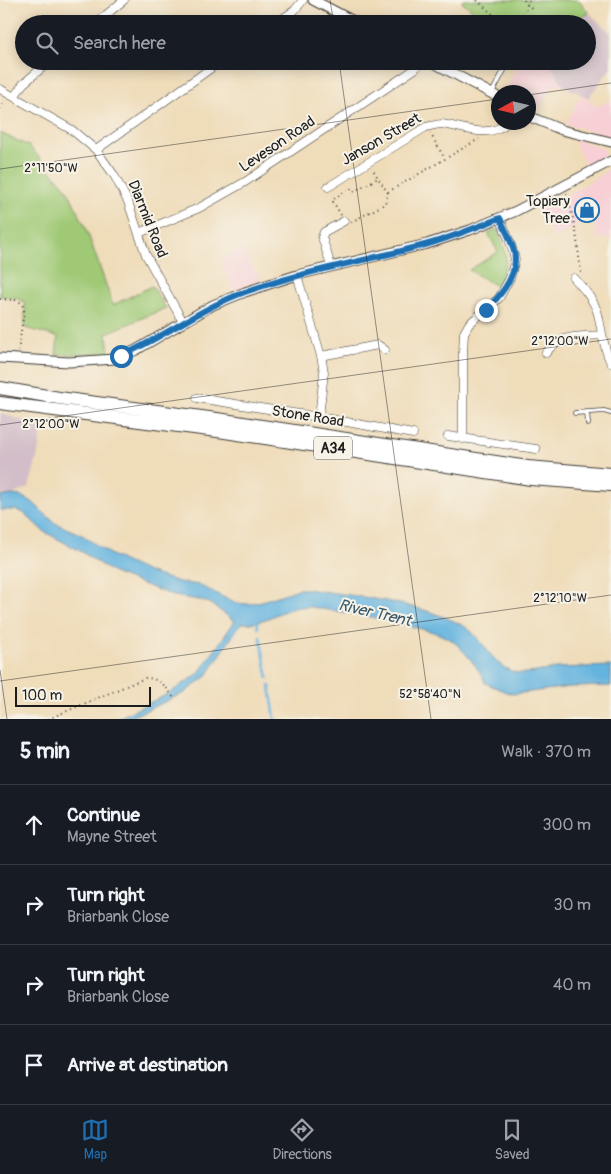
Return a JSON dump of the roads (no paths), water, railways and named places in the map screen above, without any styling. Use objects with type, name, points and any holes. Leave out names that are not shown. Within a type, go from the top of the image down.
[{"type":"highway","name":"Stone Road","points":[[0,388],[528,467],[611,474]]},
{"type":"highway","name":"Stone Road","points":[[0,403],[225,432],[531,479],[611,485]]},
{"type":"street","points":[[106,15],[124,0]]},
{"type":"street","points":[[288,15],[303,0]]},
{"type":"street","points":[[313,0],[341,15]]},
{"type":"street","points":[[14,97],[23,84],[39,70]]},
{"type":"street","points":[[96,150],[208,70]]},
{"type":"street","name":"Leveson Road","points":[[139,233],[199,208],[245,182],[413,70]]},
{"type":"street","points":[[447,70],[491,93]]},
{"type":"street","name":"Diarmid Road","points":[[0,89],[72,130],[96,150],[114,175],[128,202],[146,255],[183,322]]},
{"type":"street","points":[[536,119],[562,130],[611,142]]},
{"type":"street","name":"Janson Street","points":[[328,187],[426,127],[440,124],[482,133],[494,130]]},
{"type":"street","points":[[0,358],[69,362],[114,359],[136,350],[213,305],[245,292],[331,266],[427,244],[500,218],[611,161]]},
{"type":"street","points":[[463,438],[462,353],[464,333],[469,324],[499,298],[510,278],[515,259],[500,218]]},
{"type":"street","points":[[331,266],[322,237],[324,232],[344,221]]},
{"type":"street","points":[[297,275],[324,372],[320,417]]},
{"type":"street","points":[[574,278],[588,294],[598,312],[602,335],[611,363]]},
{"type":"street","points":[[546,353],[557,341],[566,338],[602,335]]},
{"type":"street","points":[[321,356],[380,341],[385,350]]},
{"type":"street","points":[[201,397],[411,431]]},
{"type":"street","points":[[448,436],[536,449]]},
{"type":"lane","points":[[499,85],[505,70]]},
{"type":"lane","points":[[575,413],[604,411],[611,413]]},
{"type":"lane","points":[[587,412],[588,424]]},
{"type":"water","name":"River Trent","points":[[12,495],[31,501],[55,523],[82,535],[111,555],[150,573],[179,582],[199,585],[235,603],[249,604],[299,589],[306,589],[406,605],[445,617],[470,630],[495,659],[509,670],[524,673],[557,668],[611,666],[611,686],[570,687],[514,694],[506,692],[485,683],[476,666],[465,653],[450,639],[441,635],[370,617],[314,607],[303,607],[293,608],[264,620],[241,623],[206,677],[184,693],[127,719],[116,719],[168,694],[198,674],[235,621],[209,603],[174,596],[113,573],[82,552],[43,531],[24,513],[15,510],[0,510],[0,497]]},
{"type":"waterway","points":[[257,619],[258,628]]},
{"type":"waterway","points":[[260,636],[268,678]]},
{"type":"waterway","points":[[270,686],[275,719]]},
{"type":"place","name":"Topiary Tree","points":[[587,210]]}]
